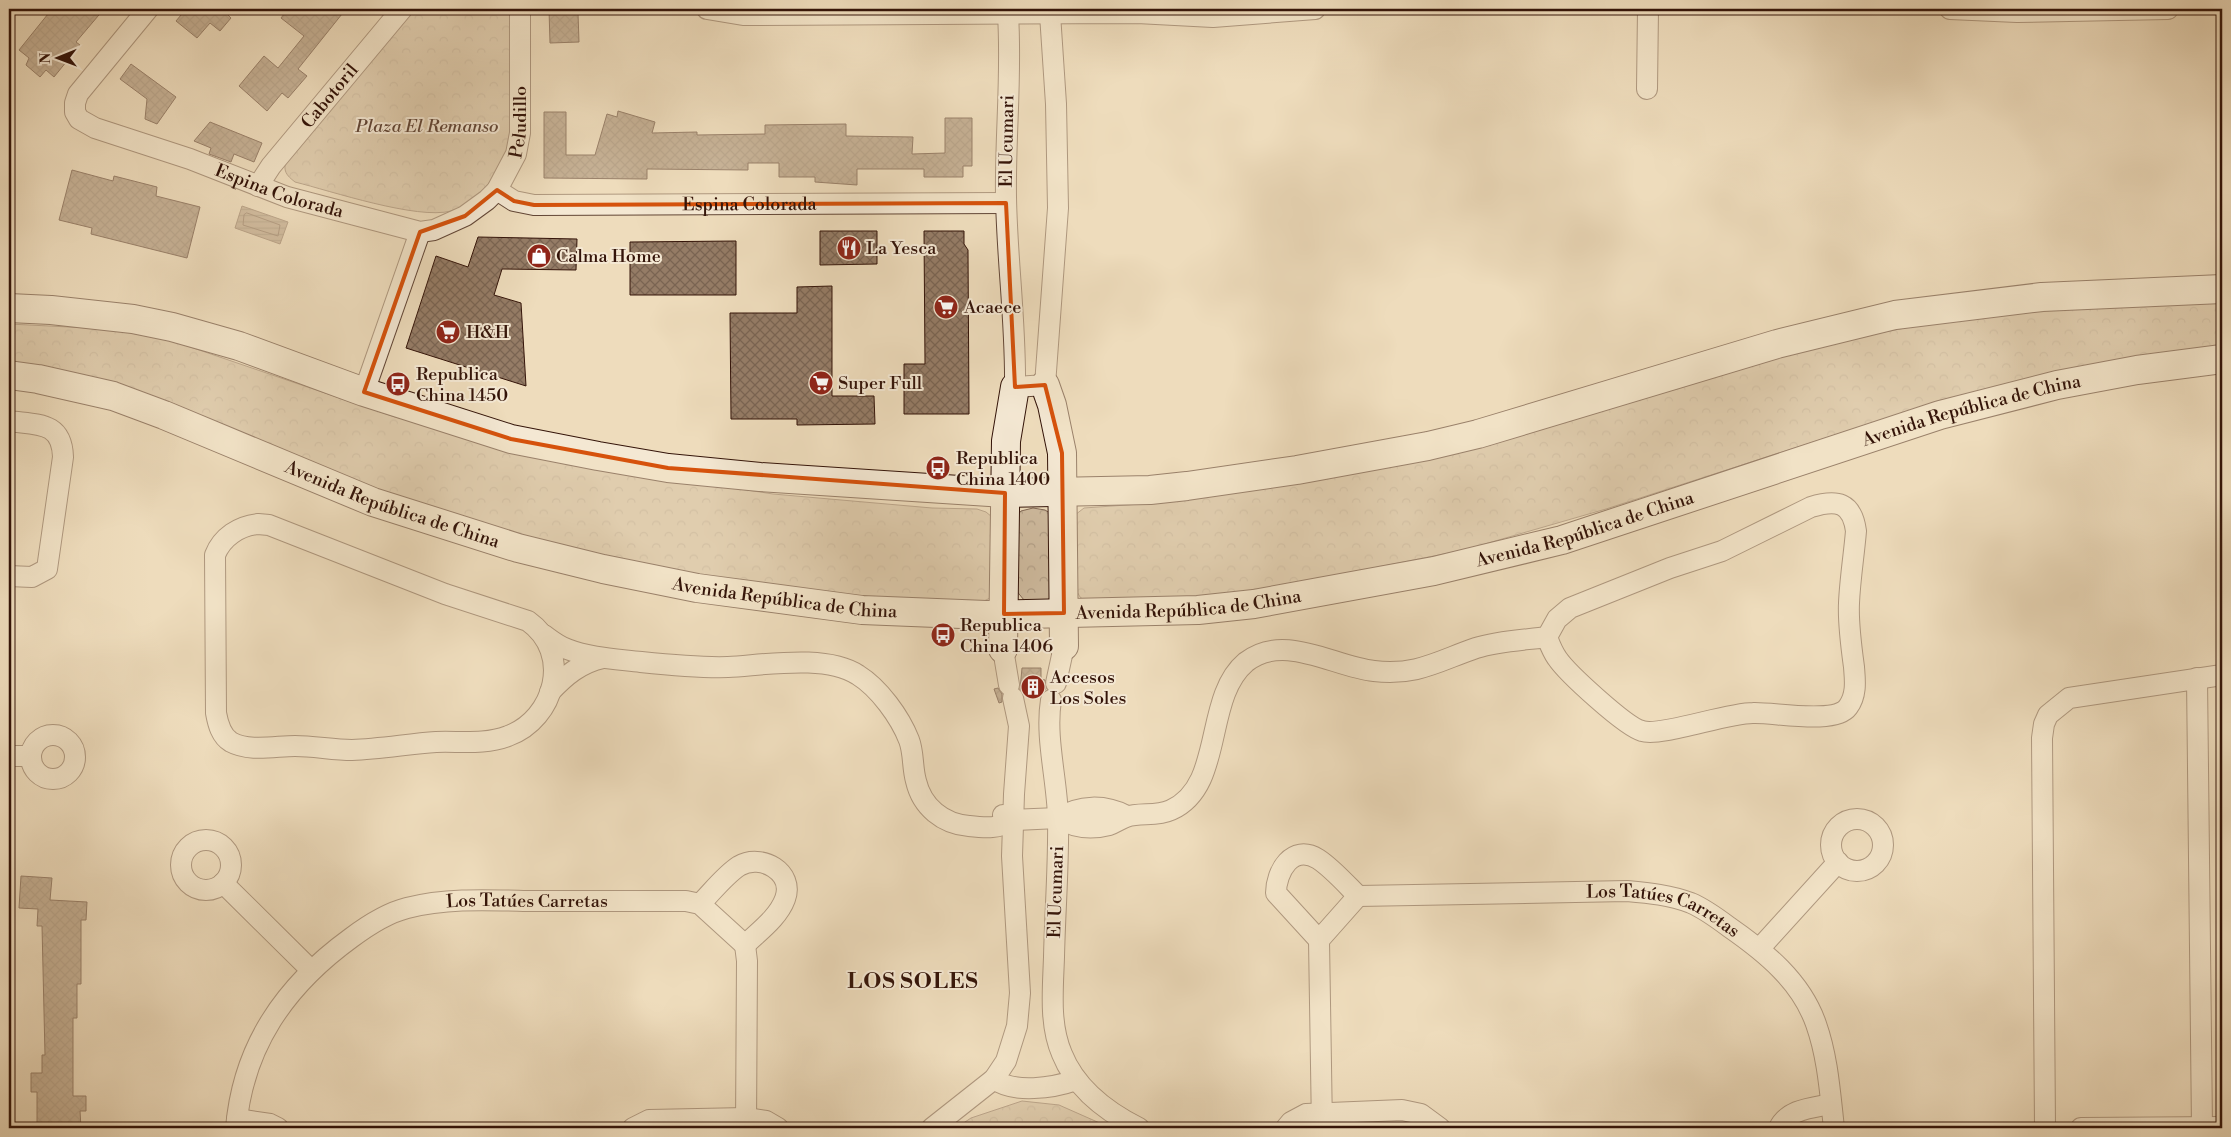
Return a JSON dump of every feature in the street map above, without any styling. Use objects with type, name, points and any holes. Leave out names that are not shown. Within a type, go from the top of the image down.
[{"type":"main road","points":[[9,308],[52,310],[133,319],[172,327],[239,346],[364,392],[511,439],[668,468],[760,477],[1005,493],[1150,490],[1187,486],[1297,470],[1428,446],[1478,434],[1778,344],[1895,314],[2042,297],[2222,289]]},
{"type":"main road","name":"Avenida República de China","points":[[9,375],[38,379],[113,396],[164,414],[373,502],[518,548],[604,569],[697,588],[862,610],[1004,614],[1153,612],[1254,604],[1434,571],[1571,537],[1940,415],[2057,385],[2137,370],[2222,359]]},
{"type":"main road","points":[[1045,385],[1058,429],[1064,491],[1064,646]]},
{"type":"main road","points":[[1003,649],[1006,441],[1015,387]]},
{"type":"street","name":"Espina Colorada","points":[[148,9],[78,94],[75,112],[79,119],[95,128],[190,159],[287,196],[420,232]]},
{"type":"street","name":"Cabotoril","points":[[258,186],[271,166],[402,9]]},
{"type":"street","name":"Peludillo","points":[[420,232],[434,230],[464,216],[487,200],[497,190],[516,154],[520,133],[520,9]]},
{"type":"street","points":[[707,9],[743,15],[929,12],[1008,15],[1137,11],[1213,17],[1315,9]]},
{"type":"street","points":[[1647,89],[1648,9]]},
{"type":"street","points":[[1950,9],[2017,12],[2168,9]]},
{"type":"street","points":[[1015,387],[1045,385],[1052,266],[1057,225],[1058,155],[1050,14]]},
{"type":"street","name":"El Ucumari","points":[[1008,15],[1010,53],[1005,146],[1006,203],[1015,387]]},
{"type":"street","name":"Espina Colorada","points":[[497,190],[514,201],[534,205],[1006,203]]},
{"type":"street","points":[[364,392],[420,232]]},
{"type":"street","points":[[9,421],[52,429],[58,434],[63,444],[50,560],[47,569],[32,578],[9,576]]},
{"type":"street","points":[[1822,504],[1838,504],[1846,507],[1854,518],[1856,531],[1849,620],[1855,686],[1853,699],[1848,708],[1841,713],[1823,716],[1772,713],[1736,714],[1655,732],[1640,731],[1624,721],[1565,667],[1550,648],[1547,637],[1557,619],[1570,608],[1670,568],[1722,551],[1811,507],[1822,504]]},
{"type":"street","points":[[542,634],[553,652],[555,662],[555,672],[550,692],[544,705],[526,727],[499,739],[353,750],[312,746],[238,745],[223,735],[216,713],[215,555],[218,547],[236,530],[246,525],[269,525],[445,594],[514,615],[528,621],[542,634],[567,649],[605,658],[695,667],[823,663],[848,670],[858,675],[876,691],[902,726],[913,755],[915,780],[919,791],[931,808],[957,814],[997,814],[1013,820],[1058,818],[1071,810],[1105,807],[1127,816],[1147,816],[1171,810],[1192,793],[1200,780],[1220,710],[1233,678],[1247,662],[1256,656],[1270,652],[1296,651],[1320,656],[1355,668],[1390,672],[1420,670],[1491,644],[1547,637]]},
{"type":"street","name":"El Ucumari","points":[[1064,646],[1049,717],[1058,818],[1053,1014],[1062,1054],[1076,1080],[1106,1108],[1139,1128]]},
{"type":"street","points":[[932,1128],[994,1079],[1006,1061],[1013,1041],[1020,1009],[1012,881],[1013,820],[1019,726],[1003,649]]},
{"type":"street","points":[[550,692],[576,668],[586,662],[605,658]]},
{"type":"street","points":[[2046,1128],[2042,738],[2044,724],[2048,715],[2069,698],[2222,675]]},
{"type":"street","points":[[2196,678],[2202,1128]]},
{"type":"street","points":[[9,756],[31,756]]},
{"type":"street","points":[[1319,940],[1358,896],[1318,859],[1305,855],[1297,856],[1283,865],[1279,872],[1276,893],[1319,940],[1322,1120]]},
{"type":"street","points":[[745,945],[777,913],[785,898],[786,887],[781,873],[774,866],[762,862],[750,862],[739,867],[700,904],[745,945],[747,960],[746,1123]]},
{"type":"street","points":[[1760,948],[1838,862]]},
{"type":"street","points":[[223,882],[311,970]]},
{"type":"street","name":"Los Tatúes Carretas","points":[[1358,896],[1628,891],[1652,893],[1691,903],[1708,912],[1760,948],[1788,976],[1803,997],[1815,1022],[1824,1050],[1834,1128]]},
{"type":"street","name":"Los Tatúes Carretas","points":[[236,1123],[244,1079],[253,1052],[286,997],[311,970],[335,949],[382,918],[404,908],[464,900],[686,901],[700,904]]},
{"type":"street","points":[[994,1079],[1014,1087],[1050,1086],[1076,1080]]},
{"type":"street","points":[[1779,1128],[1783,1120],[1792,1113],[1831,1104]]},
{"type":"street","points":[[1286,1128],[1298,1117],[1322,1120],[1412,1111],[1430,1118],[1440,1128]]},
{"type":"street","points":[[633,1128],[649,1120],[746,1123],[766,1120],[778,1128]]},
{"type":"street","points":[[236,1123],[270,1124],[278,1128]]},
{"type":"street","points":[[2081,1128],[2222,1127]]},
{"type":"highlighted area","points":[[497,190],[514,201],[534,205],[1006,203],[1015,387],[1045,385],[1062,453],[1064,613],[1004,614],[1005,493],[668,468],[511,439],[364,392],[420,232],[465,216]]},
{"type":"green space","name":"Plaza El Remanso","points":[[414,9],[514,9],[514,134],[505,161],[498,172],[482,192],[462,207],[436,213],[396,208],[351,198],[295,182],[286,172],[286,160]]},
{"type":"green space","points":[[2222,297],[2222,352],[2031,386],[1841,433],[1606,509],[1464,550],[1318,579],[1265,594],[1087,602],[1080,597],[1075,588],[1075,515],[1084,508],[1155,503],[1675,385],[1848,339],[1988,312]]},
{"type":"green space","points":[[9,324],[109,329],[170,340],[395,417],[604,468],[773,494],[932,508],[977,509],[986,512],[992,517],[990,598],[984,601],[879,601],[773,591],[554,549],[9,364]]},
{"type":"green space","points":[[1033,508],[1050,513],[1051,597],[1046,601],[1024,600],[1015,589],[1016,517],[1021,511]]},
{"type":"green space","points":[[1022,1101],[1059,1105],[1111,1128],[956,1128],[971,1118]]},
{"type":"water","points":[[242,206],[288,222],[280,244],[235,228]]},
{"type":"building","points":[[52,9],[104,9],[76,42],[80,45],[54,77],[46,70],[40,77],[26,65],[29,58],[19,50]]},
{"type":"building","points":[[186,9],[222,9],[231,18],[220,31],[210,23],[197,38],[176,21]]},
{"type":"building","points":[[288,9],[346,9],[298,69],[307,76],[288,98],[282,93],[267,111],[239,86],[264,56],[278,68],[304,36],[281,18]]},
{"type":"building","points":[[549,9],[572,9],[573,13],[578,13],[579,42],[550,43]]},
{"type":"building","points":[[131,64],[176,97],[157,124],[145,119],[147,99],[120,79]]},
{"type":"building","points":[[618,111],[655,122],[652,133],[697,132],[697,135],[765,134],[765,125],[846,124],[846,136],[913,137],[912,154],[945,153],[945,118],[972,118],[972,166],[963,166],[963,177],[924,177],[924,169],[857,169],[857,185],[815,182],[815,177],[779,177],[779,163],[748,163],[748,170],[647,169],[647,179],[544,178],[544,112],[566,112],[566,155],[595,155],[607,114],[617,117]]},
{"type":"building","points":[[210,122],[262,143],[254,162],[234,154],[231,162],[209,154],[211,148],[194,141]]},
{"type":"building","points":[[72,170],[113,181],[114,176],[157,187],[156,196],[200,207],[187,258],[91,234],[92,228],[59,220]]},
{"type":"building","name":"La Yesca","points":[[820,231],[877,231],[877,264],[820,265]]},
{"type":"building","name":"Acaece","points":[[924,231],[964,231],[964,244],[968,250],[969,414],[904,414],[904,364],[925,364]]},
{"type":"building","points":[[478,237],[577,239],[576,270],[502,269],[494,295],[521,303],[526,386],[406,348],[436,256],[468,267]]},
{"type":"building","points":[[736,241],[736,295],[630,295],[630,242]]},
{"type":"building","points":[[832,286],[832,396],[874,396],[875,424],[797,425],[797,419],[731,419],[730,313],[797,313],[797,287]]},
{"type":"building","points":[[1022,668],[1041,668],[1041,679],[1045,680],[1046,689],[1040,696],[1024,695],[1020,689]]},
{"type":"building","points":[[998,688],[1002,694],[1002,702],[999,703],[994,689]]},
{"type":"building","points":[[21,876],[52,878],[50,900],[87,902],[86,920],[81,920],[81,984],[77,984],[77,1018],[73,1018],[73,1096],[86,1096],[86,1111],[80,1111],[81,1128],[37,1128],[37,1092],[31,1092],[31,1073],[42,1073],[42,1055],[45,1055],[42,926],[37,926],[38,909],[19,908]]},
{"type":"place","name":"La Yesca","points":[[849,248]]},
{"type":"place","name":"Calma Home","points":[[539,256]]},
{"type":"place","name":"Acaece","points":[[946,307]]},
{"type":"place","name":"H&H","points":[[448,332]]},
{"type":"place","name":"Super Full","points":[[821,383]]},
{"type":"place","name":"Republica China 1450","points":[[398,384]]},
{"type":"place","name":"Republica China 1400","points":[[938,468]]},
{"type":"place","name":"Republica China 1406","points":[[943,635]]},
{"type":"place","name":"Accesos Los Soles","points":[[1033,687]]},
{"type":"district","name":"LOS SOLES","points":[[913,981]]}]
